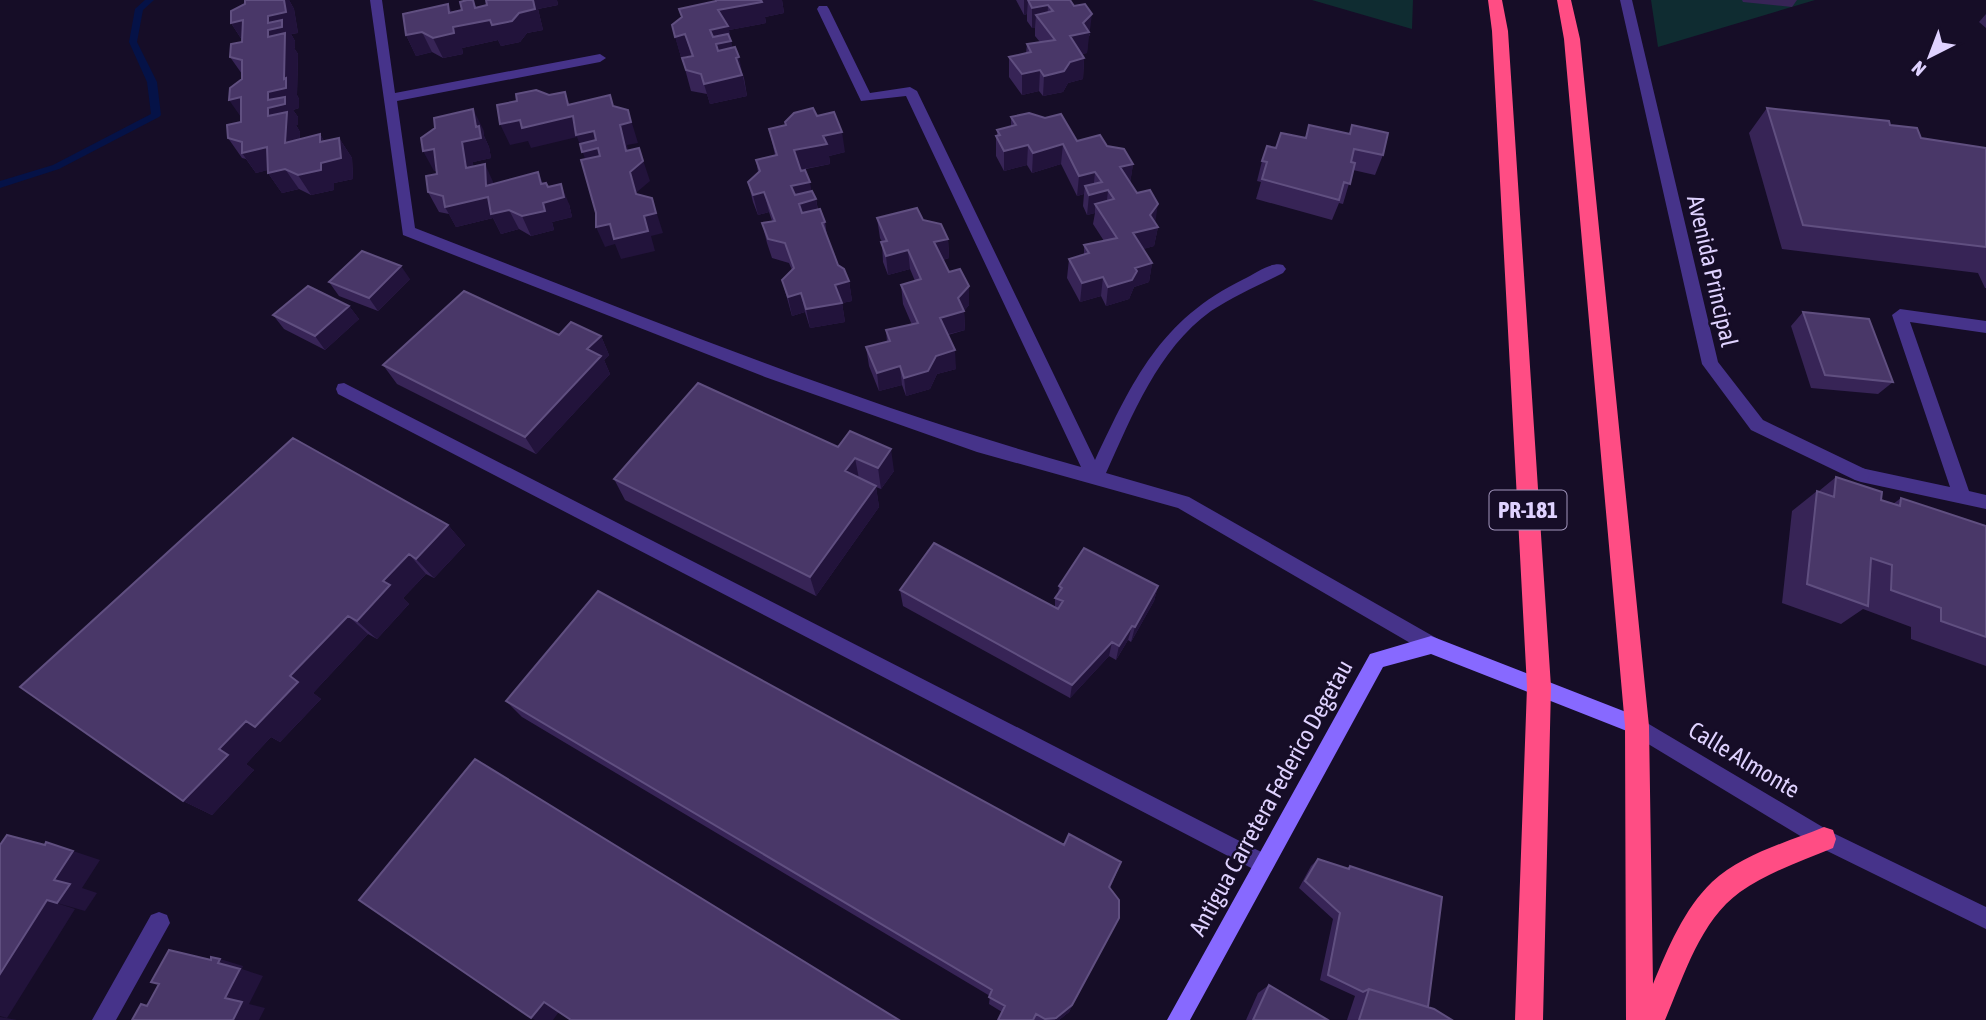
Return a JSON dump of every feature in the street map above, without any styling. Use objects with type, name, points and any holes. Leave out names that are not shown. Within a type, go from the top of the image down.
[{"type":"highway","name":"PR-181","points":[[1495,0],[1500,31],[1539,687],[1529,1020]]},
{"type":"highway","points":[[1564,0],[1573,53],[1637,726],[1640,1020]]},
{"type":"highway","points":[[1651,1020],[1700,916],[1724,889],[1747,874],[1824,839]]},
{"type":"street","points":[[376,0],[408,231],[771,373],[977,445],[1183,502],[1431,645],[1637,726]]},
{"type":"street","name":"Avenida Principal","points":[[1626,0],[1710,364],[1757,425],[1861,475],[1986,502]]},
{"type":"street","points":[[823,9],[866,98],[910,91],[1095,478]]},
{"type":"street","points":[[390,97],[600,58]]},
{"type":"street","points":[[1095,478],[1143,378],[1186,324],[1225,295],[1278,269]]},
{"type":"street","points":[[1962,497],[1900,315],[1986,327]]},
{"type":"street","points":[[344,388],[1264,864]]},
{"type":"street","name":"Antigua Carretera Federico Degetau","points":[[1178,1020],[1377,660],[1431,645]]},
{"type":"street","name":"Calle Almonte","points":[[1637,726],[1824,839],[1986,918]]},
{"type":"street","points":[[103,1020],[159,923]]},
{"type":"green space","points":[[1312,0],[1413,0],[1412,29]]},
{"type":"green space","points":[[1651,0],[1815,0],[1658,47]]},
{"type":"building","points":[[245,0],[284,0],[286,12],[268,16],[268,23],[282,20],[282,27],[268,30],[268,37],[285,33],[286,88],[268,92],[268,100],[285,97],[285,104],[268,108],[268,116],[287,112],[285,143],[320,134],[320,142],[339,138],[341,158],[321,163],[321,170],[298,175],[285,169],[268,173],[267,147],[242,153],[242,142],[228,138],[227,125],[241,122],[241,97],[229,100],[230,88],[242,79],[242,60],[230,57],[231,44],[242,42],[243,20],[231,23],[231,11],[245,4]]},
{"type":"building","points":[[473,0],[475,8],[487,5],[486,0],[533,0],[535,9],[519,13],[512,21],[492,25],[490,20],[453,27],[454,33],[433,38],[422,32],[406,35],[403,14],[448,4],[449,13],[462,10],[460,2]]},
{"type":"building","points":[[716,0],[762,2],[718,10],[728,26],[710,30],[713,37],[728,34],[731,41],[716,44],[718,51],[735,47],[742,75],[704,84],[701,74],[686,70],[682,58],[693,56],[685,34],[675,37],[672,25],[682,17],[679,9]]},
{"type":"building","points":[[1028,0],[1070,0],[1074,6],[1085,4],[1092,14],[1083,23],[1089,32],[1070,36],[1084,58],[1070,62],[1064,71],[1044,76],[1040,70],[1022,74],[1009,57],[1031,52],[1027,44],[1055,40],[1036,15],[1053,11],[1048,5],[1032,8]]},
{"type":"building","points":[[536,90],[549,95],[565,92],[568,105],[610,95],[613,106],[628,110],[631,122],[620,125],[626,151],[639,148],[643,161],[630,172],[636,194],[652,198],[656,213],[644,216],[648,231],[614,239],[610,224],[596,227],[596,213],[581,160],[600,156],[598,148],[582,152],[580,144],[596,140],[594,131],[576,135],[573,116],[522,128],[520,120],[500,124],[497,105],[517,101],[516,94]]},
{"type":"building","points":[[813,108],[817,116],[834,112],[842,132],[823,136],[827,144],[794,150],[801,171],[805,170],[810,182],[791,186],[795,195],[812,191],[816,199],[799,204],[802,213],[820,209],[825,222],[822,223],[838,265],[844,269],[849,281],[835,285],[842,303],[806,309],[801,293],[788,297],[782,280],[794,268],[785,243],[768,239],[762,223],[775,221],[764,192],[753,195],[748,182],[760,171],[756,160],[777,155],[769,129],[786,125],[785,122],[794,113]]},
{"type":"building","points":[[1767,108],[1889,121],[1890,125],[1917,128],[1921,138],[1986,148],[1986,247],[1803,225]]},
{"type":"building","points":[[473,109],[481,138],[462,142],[466,168],[485,164],[486,186],[538,172],[541,184],[546,183],[548,187],[561,184],[564,197],[543,203],[545,211],[522,216],[509,210],[491,214],[488,197],[445,207],[443,196],[428,192],[426,176],[437,174],[434,149],[423,151],[421,138],[435,128],[434,118]]},
{"type":"building","points":[[1029,113],[1045,118],[1061,114],[1077,141],[1100,135],[1107,146],[1124,149],[1133,164],[1120,167],[1137,193],[1150,190],[1158,204],[1150,215],[1158,227],[1133,233],[1152,263],[1135,268],[1137,271],[1132,280],[1108,287],[1103,277],[1082,283],[1069,259],[1089,253],[1084,245],[1117,238],[1095,204],[1114,199],[1108,190],[1089,195],[1085,186],[1102,182],[1095,172],[1079,176],[1063,144],[1033,153],[1028,145],[1004,151],[996,136],[1000,135],[997,130],[1016,125],[1011,117]]},
{"type":"building","points":[[1309,125],[1350,134],[1352,125],[1388,133],[1383,155],[1354,149],[1351,162],[1355,163],[1350,184],[1344,182],[1339,200],[1262,179],[1267,162],[1262,161],[1267,146],[1276,148],[1281,133],[1306,138]]},
{"type":"building","points":[[917,208],[923,220],[941,224],[948,239],[934,242],[949,272],[960,269],[969,286],[958,298],[964,311],[940,318],[955,350],[936,356],[928,371],[904,378],[900,366],[877,373],[866,347],[890,341],[886,330],[918,323],[901,285],[921,279],[908,250],[886,256],[881,242],[887,241],[877,218]]},
{"type":"building","points":[[362,251],[401,266],[369,298],[329,282]]},
{"type":"building","points":[[308,286],[349,306],[315,336],[273,315]]},
{"type":"building","points":[[464,291],[559,335],[571,322],[601,336],[587,349],[601,356],[525,437],[383,365]]},
{"type":"building","points":[[1803,312],[1869,319],[1893,382],[1825,375]]},
{"type":"building","points":[[698,383],[838,447],[850,431],[891,449],[878,468],[855,458],[845,471],[876,486],[810,577],[614,479]]},
{"type":"building","points":[[293,438],[448,525],[416,559],[409,554],[383,581],[390,585],[357,621],[348,616],[290,676],[298,682],[255,727],[246,721],[219,749],[228,755],[183,801],[20,687]]},
{"type":"building","points":[[1836,477],[1882,492],[1881,500],[1900,506],[1901,498],[1986,526],[1986,637],[1941,621],[1941,608],[1891,590],[1892,565],[1871,558],[1868,606],[1807,584],[1817,491],[1834,497]]},
{"type":"building","points":[[934,543],[1058,609],[1063,601],[1055,598],[1062,588],[1059,586],[1084,548],[1158,586],[1135,627],[1132,626],[1119,646],[1112,642],[1072,685],[900,590]]},
{"type":"building","points":[[598,591],[1064,845],[1069,834],[1121,862],[1109,887],[1119,900],[1119,918],[1072,1005],[1056,1018],[1045,1019],[1036,1014],[1033,1020],[998,1020],[1005,1006],[989,997],[992,990],[506,701]]},
{"type":"building","points":[[475,759],[899,1020],[571,1020],[544,1002],[531,1018],[359,900]]},
{"type":"building","points":[[7,835],[45,845],[46,842],[73,851],[54,880],[70,884],[57,903],[47,900],[0,974],[0,845]]},
{"type":"building","points":[[1318,859],[1349,869],[1350,866],[1442,897],[1428,1007],[1369,989],[1363,992],[1328,975],[1340,913],[1305,881]]},
{"type":"building","points":[[169,950],[211,960],[211,957],[220,959],[218,963],[240,969],[225,998],[242,1002],[233,1020],[132,1020],[141,1004],[147,1006],[159,984],[151,982]]},
{"type":"building","points":[[1269,985],[1328,1020],[1253,1020]]},
{"type":"building","points":[[1369,989],[1434,1009],[1452,1020],[1359,1020]]},
{"type":"waterway","points":[[0,185],[56,167],[156,115],[152,82],[133,42],[139,9],[150,0]]}]
